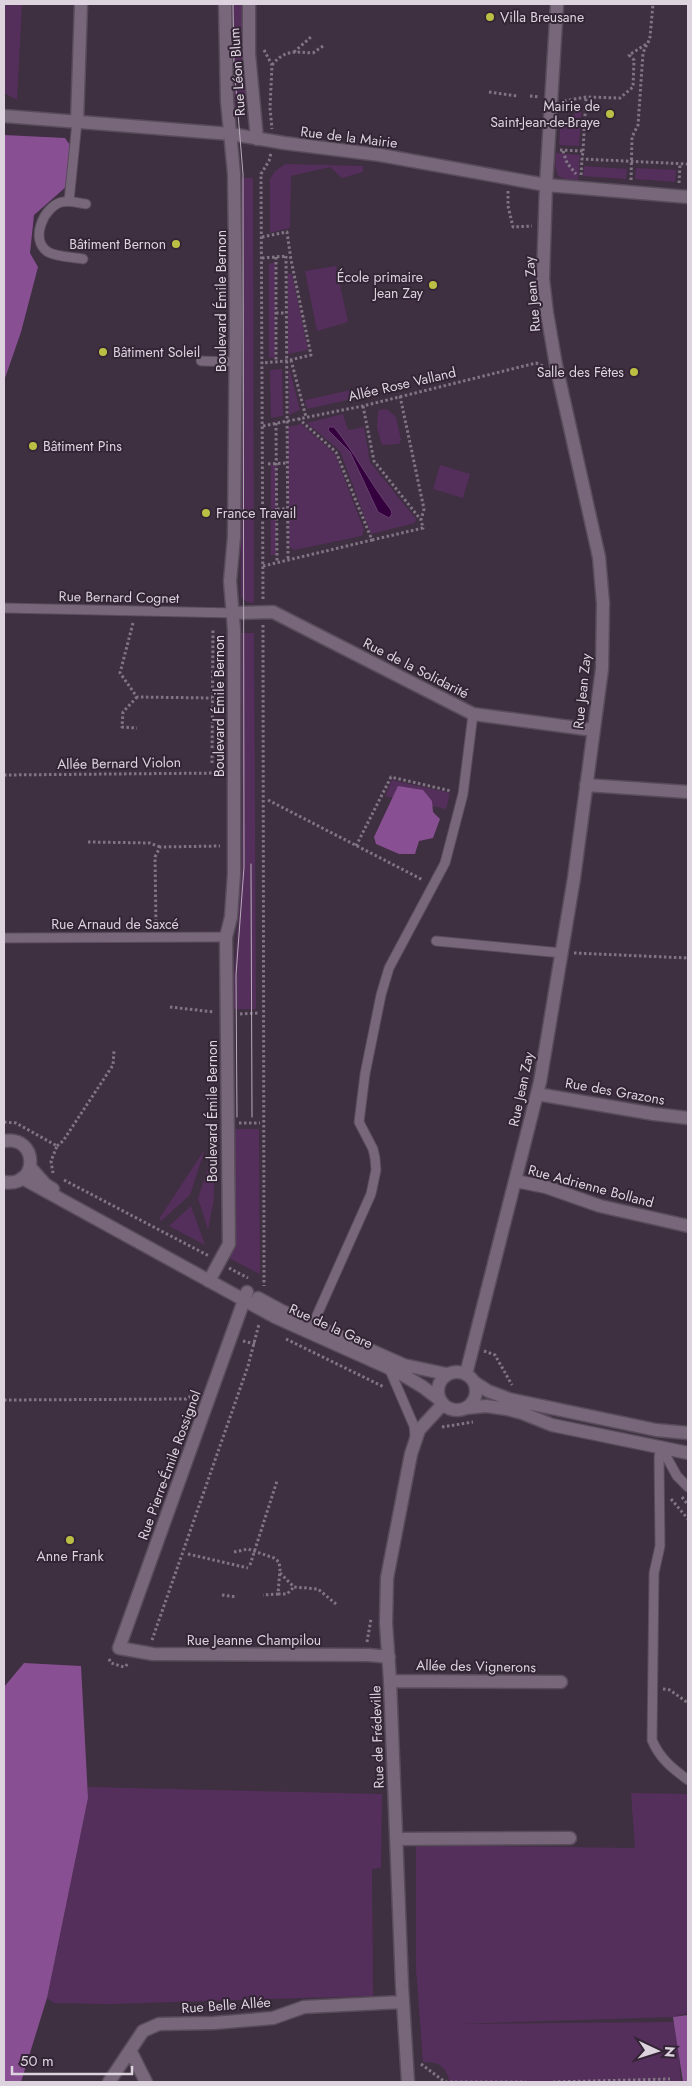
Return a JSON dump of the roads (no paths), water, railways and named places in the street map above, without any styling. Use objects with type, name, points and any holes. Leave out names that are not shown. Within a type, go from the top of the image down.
[{"type":"street","points":[[77,122],[81,4]]},
{"type":"street","name":"Rue Léon Blum","points":[[225,4],[226,70],[231,134]]},
{"type":"street","name":"Rue Léon Blum","points":[[249,4],[249,54],[257,138]]},
{"type":"street","name":"Rue Jean Zay","points":[[470,1378],[537,1094],[566,953],[602,669],[603,603],[599,557],[556,365],[543,279],[546,185],[557,4]]},
{"type":"street","name":"Rue de la Mairie","points":[[4,116],[231,134],[380,155],[546,185],[688,198]]},
{"type":"street","name":"Boulevard Émile Bernon","points":[[211,1278],[229,1244],[226,937],[231,917],[234,874],[233,613],[230,581],[234,537],[236,362],[234,174],[231,134]]},
{"type":"street","name":"Rue de la Solidarité","points":[[233,613],[273,612],[473,714],[594,730]]},
{"type":"street","points":[[586,785],[688,792]]},
{"type":"street","name":"Rue des Grazons","points":[[537,1094],[688,1118]]},
{"type":"street","name":"Rue de la Gare","points":[[4,1141],[16,1140],[26,1148],[31,1160],[30,1167],[45,1184],[211,1278]]},
{"type":"street","points":[[4,1182],[16,1182],[22,1178],[30,1167]]},
{"type":"street","name":"Rue de la Gare","points":[[22,1178],[245,1296],[404,1364],[446,1374]]},
{"type":"street","name":"Rue Adrienne Bolland","points":[[516,1181],[546,1187],[600,1206],[688,1226]]},
{"type":"street","name":"Rue de la Gare","points":[[245,1296],[275,1317],[389,1368],[424,1387],[441,1402]]},
{"type":"street","name":"Rue Pierre-Émile Rossignol","points":[[119,1648],[245,1296]]},
{"type":"street","points":[[688,1433],[656,1430],[509,1399],[488,1391],[456,1371],[446,1374],[439,1383],[438,1394],[441,1402],[454,1410],[486,1406],[507,1409],[522,1413],[552,1426],[688,1453]]},
{"type":"street","points":[[466,1408],[472,1404],[476,1393],[470,1378]]},
{"type":"street","name":"Rue de Frédeville","points":[[408,2082],[402,2002],[389,1657],[386,1622],[387,1578],[411,1454],[419,1430],[441,1402]]},
{"type":"street","name":"Rue Jeanne Champilou","points":[[119,1648],[153,1654],[389,1657]]},
{"type":"street","name":"Allée des Vignerons","points":[[390,1681],[561,1682]]},
{"type":"street","points":[[396,1839],[570,1838]]},
{"type":"street","name":"Rue Belle Allée","points":[[109,2082],[143,2031],[159,2024],[214,2023],[272,2018],[304,2007],[402,2002]]},
{"type":"street","points":[[130,2052],[146,2082]]},
{"type":"lane","points":[[69,201],[77,122]]},
{"type":"lane","points":[[83,259],[50,254],[41,243],[40,233],[44,216],[57,204],[69,201],[86,204]]},
{"type":"lane","points":[[201,361],[236,362]]},
{"type":"lane","name":"Rue Bernard Cognet","points":[[4,608],[233,613]]},
{"type":"lane","points":[[313,1324],[348,1249],[374,1183],[376,1158],[359,1122],[365,1074],[380,995],[389,968],[445,863],[463,794],[473,714]]},
{"type":"lane","name":"Rue Arnaud de Saxcé","points":[[4,938],[226,937]]},
{"type":"lane","points":[[436,941],[566,953]]},
{"type":"lane","points":[[389,1368],[414,1426],[415,1441]]},
{"type":"lane","points":[[661,1447],[659,1483],[660,1546],[654,1573],[652,1740],[658,1754],[665,1762],[688,1780]]},
{"type":"lane","points":[[661,1447],[677,1476],[688,1486]]},
{"type":"tram line","points":[[233,4],[234,65],[243,174],[244,867],[236,975],[237,1117]]},
{"type":"tram line","points":[[251,864],[252,1117]]},
{"type":"place","name":"Villa Breusane","points":[[490,17]]},
{"type":"place","name":"Mairie de Saint-Jean-de-Braye","points":[[610,114]]},
{"type":"place","name":"Bâtiment Bernon","points":[[176,244]]},
{"type":"place","name":"École primaire Jean Zay","points":[[433,285]]},
{"type":"place","name":"Bâtiment Soleil","points":[[103,352]]},
{"type":"place","name":"Salle des Fêtes","points":[[634,372]]},
{"type":"place","name":"Bâtiment Pins","points":[[33,446]]},
{"type":"place","name":"France Travail","points":[[206,513]]},
{"type":"place","name":"Anne Frank","points":[[70,1540]]}]
